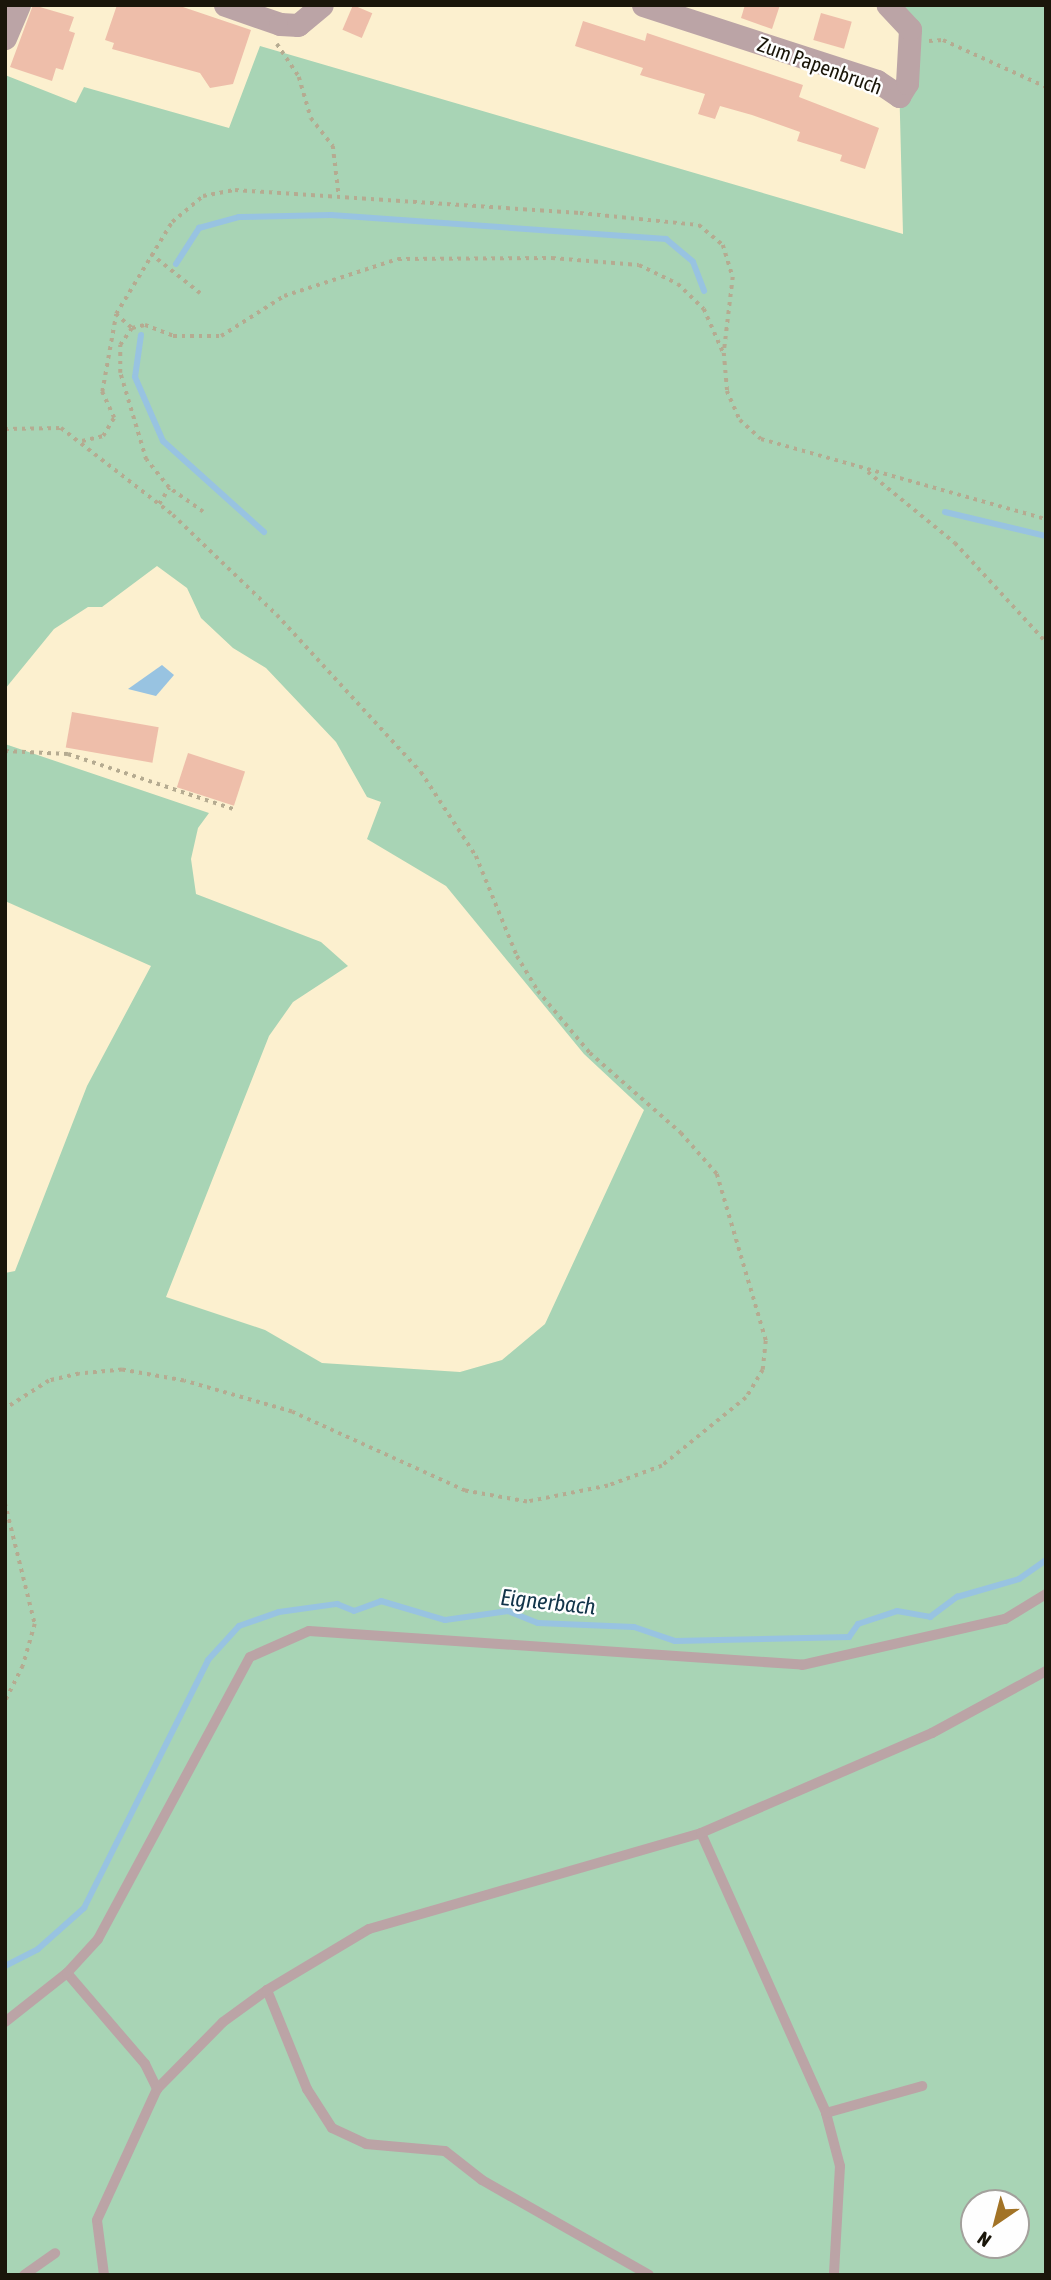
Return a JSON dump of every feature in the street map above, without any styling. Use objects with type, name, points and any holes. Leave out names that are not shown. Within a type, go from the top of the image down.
[{"type":"street","points":[[5,38],[19,5]]},
{"type":"street","points":[[225,5],[280,24],[298,25],[323,5]]},
{"type":"street","name":"Zum Papenbruch","points":[[643,5],[877,81],[900,96],[907,83],[910,29],[888,5]]},
{"type":"lane","points":[[5,2022],[67,1973],[98,1939],[250,1657],[309,1631],[802,1664],[1005,1619],[1046,1594]]},
{"type":"lane","points":[[104,2275],[97,2220],[157,2089],[223,2022],[267,1990],[369,1929],[701,1833],[932,1733],[1046,1671]]},
{"type":"lane","points":[[701,1833],[826,2113],[840,2166],[834,2275]]},
{"type":"lane","points":[[67,1973],[145,2064],[157,2089]]},
{"type":"lane","points":[[267,1990],[307,2089],[332,2128],[366,2144],[445,2151],[482,2180],[649,2275]]},
{"type":"lane","points":[[826,2113],[922,2086]]},
{"type":"lane","points":[[24,2275],[55,2253]]},
{"type":"path","points":[[280,24],[277,46],[299,77],[311,118],[333,146],[339,196]]},
{"type":"path","points":[[943,40],[1046,87]]},
{"type":"path","points":[[82,441],[103,436],[114,418],[102,392],[116,314],[172,222],[203,196],[235,190],[339,196],[699,225],[723,245],[733,276],[724,353],[727,391],[736,411],[761,439],[1046,519]]},
{"type":"path","points":[[151,254],[200,293]]},
{"type":"path","points":[[203,512],[169,488],[146,460],[120,373],[120,345],[132,328],[145,325],[183,337],[221,336],[284,296],[398,260],[552,258],[639,265],[678,284],[704,309],[724,353]]},
{"type":"path","points":[[116,314],[132,328]]},
{"type":"path","points":[[5,429],[61,428],[82,441],[159,504],[277,615],[421,772],[476,856],[517,956],[538,991],[590,1053],[681,1133],[717,1174],[763,1331],[762,1370],[733,1413],[662,1466],[608,1486],[527,1502],[465,1491],[292,1412],[184,1381],[122,1370],[79,1374],[48,1381],[5,1409]]},
{"type":"path","points":[[866,470],[955,543],[1046,642]]},
{"type":"path","points":[[159,504],[169,488]]},
{"type":"path","points":[[5,751],[68,754],[236,810]]},
{"type":"path","points":[[5,1503],[34,1624],[23,1666],[5,1702]]},
{"type":"green space","points":[[883,5],[1046,5],[1046,2275],[5,2275],[5,1273],[15,1271],[87,1086],[151,966],[5,901],[5,744],[209,813],[198,828],[191,859],[196,894],[321,942],[348,966],[293,1002],[269,1036],[166,1297],[265,1330],[322,1363],[460,1372],[502,1360],[545,1324],[644,1110],[584,1054],[446,886],[367,839],[381,802],[367,797],[336,742],[266,668],[233,648],[201,618],[187,588],[157,566],[102,607],[88,607],[54,629],[5,689],[5,75],[76,103],[84,87],[229,128],[260,46],[903,234],[899,78],[905,29]]},
{"type":"water","points":[[162,665],[174,675],[156,696],[128,689]]},
{"type":"building","points":[[33,5],[74,17],[69,31],[75,33],[63,70],[56,68],[52,81],[10,67]]},
{"type":"building","points":[[117,5],[177,5],[251,30],[233,84],[210,88],[200,73],[112,49],[114,43],[105,40]]},
{"type":"building","points":[[353,5],[372,13],[362,38],[342,30]]},
{"type":"building","points":[[745,5],[780,5],[772,29],[741,18]]},
{"type":"building","points":[[821,13],[852,22],[844,49],[813,40]]},
{"type":"building","points":[[583,21],[645,41],[647,33],[803,85],[799,97],[879,128],[865,169],[840,161],[842,155],[797,141],[800,132],[752,115],[720,106],[715,119],[698,114],[705,94],[640,75],[643,68],[575,46]]},
{"type":"building","points":[[72,712],[159,727],[152,763],[66,747]]},
{"type":"building","points":[[188,753],[245,772],[234,806],[177,787]]},
{"type":"waterway","points":[[176,264],[199,228],[239,217],[331,215],[666,239],[693,262],[704,291]]},
{"type":"waterway","points":[[141,335],[135,377],[163,441],[264,532]]},
{"type":"waterway","points":[[945,512],[1046,536]]},
{"type":"waterway","name":"Eignerbach","points":[[5,1966],[38,1949],[84,1908],[208,1660],[239,1626],[279,1612],[337,1604],[354,1611],[381,1601],[445,1620],[508,1611],[538,1623],[634,1627],[675,1641],[849,1637],[858,1624],[897,1611],[930,1617],[957,1597],[1019,1579],[1046,1560]]}]
